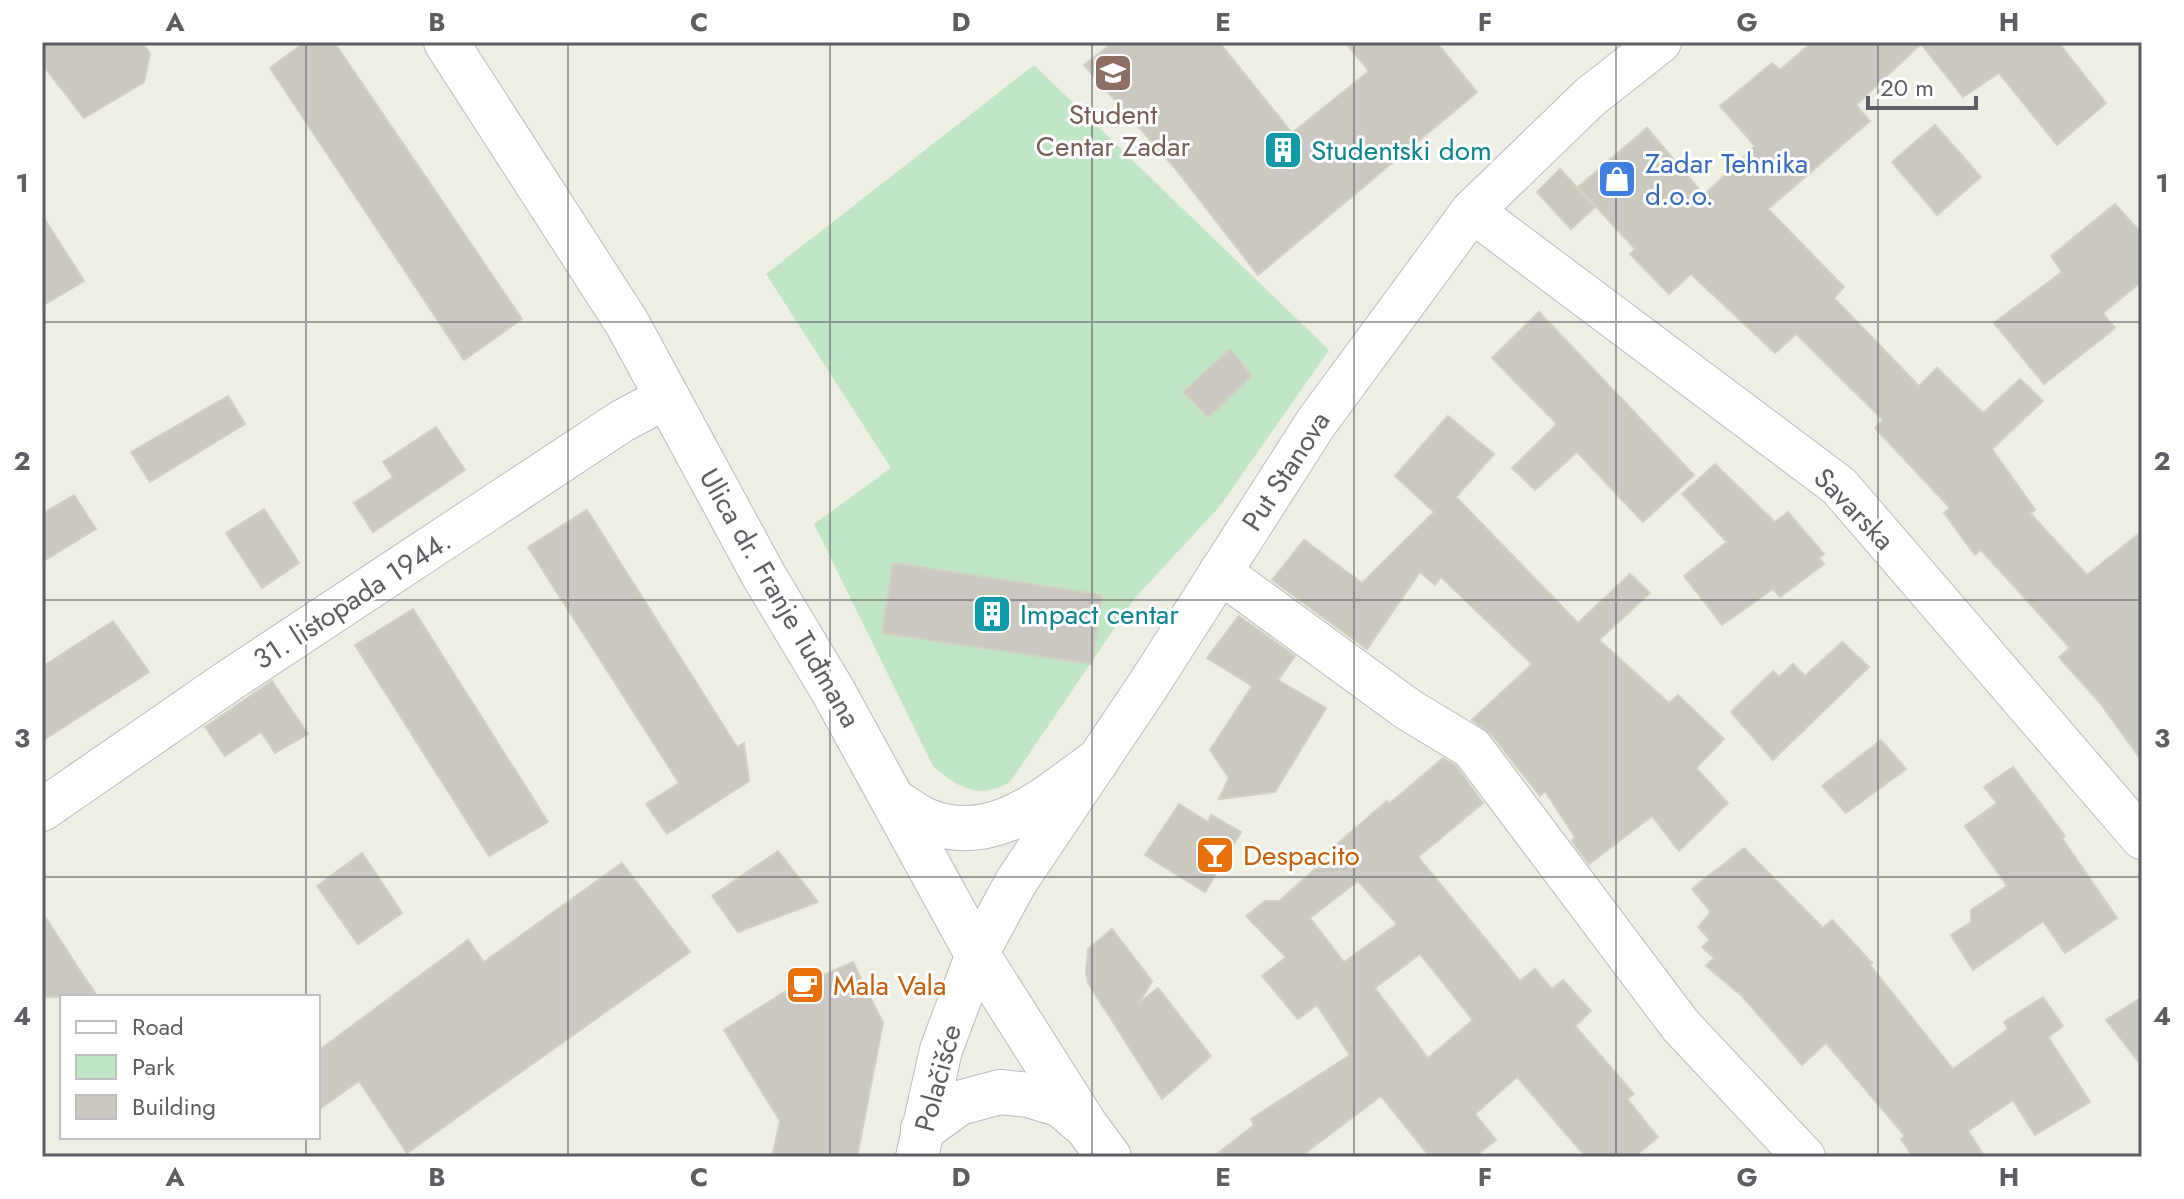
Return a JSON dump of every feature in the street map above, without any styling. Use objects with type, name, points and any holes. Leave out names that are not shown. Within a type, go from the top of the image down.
[{"type":"main road","name":"Ulica dr. Franje Tuđmana","points":[[446,42],[627,323],[764,576],[894,801],[977,954],[1098,1142]]},
{"type":"main road","points":[[894,801],[924,820],[949,827],[1000,825],[1030,810],[1096,762]]},
{"type":"main road","points":[[920,1143],[959,1103],[1000,1092],[1029,1095],[1061,1105],[1098,1142]]},
{"type":"street","name":"Put Stanova","points":[[977,954],[1016,882],[1316,423],[1472,211],[1590,97],[1660,42]]},
{"type":"street","name":"Savarska","points":[[1472,211],[1839,486],[2142,838]]},
{"type":"street","name":"31. listopada 1944.","points":[[42,810],[230,680],[622,421],[667,397]]},
{"type":"street","points":[[1220,572],[1409,710],[1472,748],[1681,1026],[1804,1157]]},
{"type":"street","name":"Polačišće","points":[[920,1143],[941,1050],[977,954]]},
{"type":"green space","points":[[1034,65],[1329,350],[1220,506],[1135,598],[1010,782],[979,791],[960,785],[933,766],[814,524],[891,468],[766,274]]},
{"type":"building","points":[[42,42],[142,42],[150,54],[144,82],[84,118],[42,64]]},
{"type":"building","points":[[305,42],[334,42],[522,319],[464,360],[270,68]]},
{"type":"building","name":"Studentski dom","points":[[1114,42],[1219,42],[1292,133],[1369,71],[1345,42],[1436,42],[1477,92],[1258,275],[1174,167],[1084,65]]},
{"type":"building","points":[[1812,42],[2058,42],[2106,103],[2057,145],[1999,73],[1963,97],[1921,44],[1856,105],[1870,121],[1768,209],[1844,287],[1834,298],[1919,386],[1937,368],[1983,413],[2020,379],[2043,401],[1992,449],[2035,510],[2030,513],[2087,575],[2142,531],[2142,761],[2100,703],[2059,657],[2070,648],[1981,550],[1975,555],[1944,513],[1950,508],[1875,428],[1883,420],[1796,334],[1775,353],[1691,274],[1669,294],[1630,254],[1635,249],[1578,187],[1647,128],[1704,195],[1755,146],[1720,106],[1772,63],[1780,70]]},
{"type":"building","points":[[1935,125],[1981,177],[1937,215],[1892,162]]},
{"type":"building","points":[[1560,169],[1595,207],[1571,229],[1537,192]]},
{"type":"building","points":[[2115,204],[2142,234],[2142,281],[2103,313],[2115,328],[2044,384],[1994,323],[2062,272],[2051,256]]},
{"type":"building","points":[[42,215],[84,281],[42,306]]},
{"type":"building","points":[[1539,312],[1694,475],[1643,522],[1577,452],[1535,490],[1512,468],[1557,424],[1492,358]]},
{"type":"building","points":[[1230,349],[1252,376],[1208,417],[1183,392]]},
{"type":"building","points":[[228,396],[245,424],[150,482],[131,452]]},
{"type":"building","points":[[1448,416],[1494,454],[1456,497],[1578,623],[1630,574],[1650,593],[1599,640],[1669,703],[1678,695],[1724,739],[1696,768],[1728,803],[1679,851],[1652,816],[1589,864],[1572,841],[1575,837],[1545,791],[1540,796],[1491,734],[1472,720],[1532,664],[1441,577],[1435,585],[1420,572],[1367,649],[1272,580],[1304,540],[1362,583],[1434,512],[1395,476]]},
{"type":"building","points":[[436,427],[465,470],[373,532],[354,503],[393,477],[383,462]]},
{"type":"building","points":[[1715,464],[1775,522],[1788,512],[1824,554],[1819,558],[1824,564],[1780,597],[1773,589],[1722,625],[1684,576],[1727,542],[1682,494]]},
{"type":"building","points":[[74,495],[96,529],[42,562],[42,514]]},
{"type":"building","points":[[264,509],[299,563],[262,588],[226,533]]},
{"type":"building","points":[[587,510],[737,747],[744,743],[749,781],[667,834],[646,804],[679,783],[528,547]]},
{"type":"building","name":"Impact centar","points":[[893,563],[1102,595],[1092,664],[882,633]]},
{"type":"building","points":[[413,609],[548,822],[489,856],[355,645]]},
{"type":"building","points":[[1239,616],[1295,656],[1278,680],[1326,708],[1275,792],[1219,799],[1229,778],[1210,750],[1252,686],[1207,658]]},
{"type":"building","points":[[113,621],[149,672],[42,741],[42,667]]},
{"type":"building","points":[[1842,642],[1869,667],[1773,760],[1731,712],[1773,671],[1779,677],[1793,664],[1805,676]]},
{"type":"building","points":[[272,681],[308,734],[275,753],[261,732],[225,756],[205,727]]},
{"type":"building","points":[[1881,740],[1906,769],[1846,813],[1822,786]]},
{"type":"building","points":[[1443,758],[1456,766],[1483,803],[1418,857],[1520,981],[1535,969],[1552,989],[1563,980],[1591,1011],[1575,1026],[1634,1094],[1627,1099],[1658,1137],[1634,1157],[1586,1157],[1517,1077],[1475,1114],[1496,1140],[1474,1157],[1430,1157],[1381,1096],[1300,1157],[1213,1157],[1254,1125],[1251,1119],[1350,1055],[1317,1005],[1298,1019],[1262,976],[1286,957],[1246,916],[1265,901],[1279,901],[1333,853],[1330,850],[1387,801],[1389,804]],"holes":[[[1358,881],[1397,924],[1344,962],[1310,918]],[[1420,954],[1473,1020],[1428,1058],[1375,988]]]},
{"type":"building","points":[[2013,767],[2065,836],[2062,838],[2117,918],[2065,953],[2043,921],[1973,970],[1951,935],[1971,922],[1971,910],[2007,886],[1965,826],[1997,803],[1984,787]]},
{"type":"building","points":[[1179,804],[1208,822],[1211,815],[1241,832],[1205,892],[1145,855]]},
{"type":"building","points":[[1744,848],[1823,928],[1832,920],[1872,963],[1870,965],[1953,1069],[2008,1029],[2004,1022],[2043,997],[2063,1026],[2048,1037],[2090,1102],[2035,1135],[2013,1100],[1968,1131],[1985,1157],[1913,1157],[1901,1139],[1905,1136],[1826,1043],[1802,1065],[1742,996],[1706,966],[1714,958],[1702,947],[1710,940],[1698,927],[1711,912],[1692,889]]},
{"type":"building","points":[[778,851],[818,902],[738,932],[712,896]]},
{"type":"building","points":[[362,853],[402,913],[358,944],[317,886]]},
{"type":"building","points":[[622,863],[690,952],[407,1153],[359,1081],[320,1109],[320,1050],[468,940],[484,962]]},
{"type":"building","points":[[42,912],[97,995],[42,997]]},
{"type":"building","points":[[1112,929],[1152,981],[1139,1003],[1158,988],[1211,1056],[1162,1099],[1088,983],[1088,949]]},
{"type":"building","points":[[853,962],[883,1023],[857,1157],[772,1157],[780,1121],[724,1030],[783,993]]},
{"type":"building","points":[[2142,997],[2142,1066],[2106,1020]]},
{"type":"place","name":"Student Centar Zadar","points":[[1113,73]]},
{"type":"place","name":"Studentski dom","points":[[1283,150]]},
{"type":"place","name":"Zadar Tehnika d.o.o.","points":[[1617,179]]},
{"type":"place","name":"Impact centar","points":[[992,614]]},
{"type":"place","name":"Despacito","points":[[1215,855]]},
{"type":"place","name":"Mala Vala","points":[[805,985]]}]
